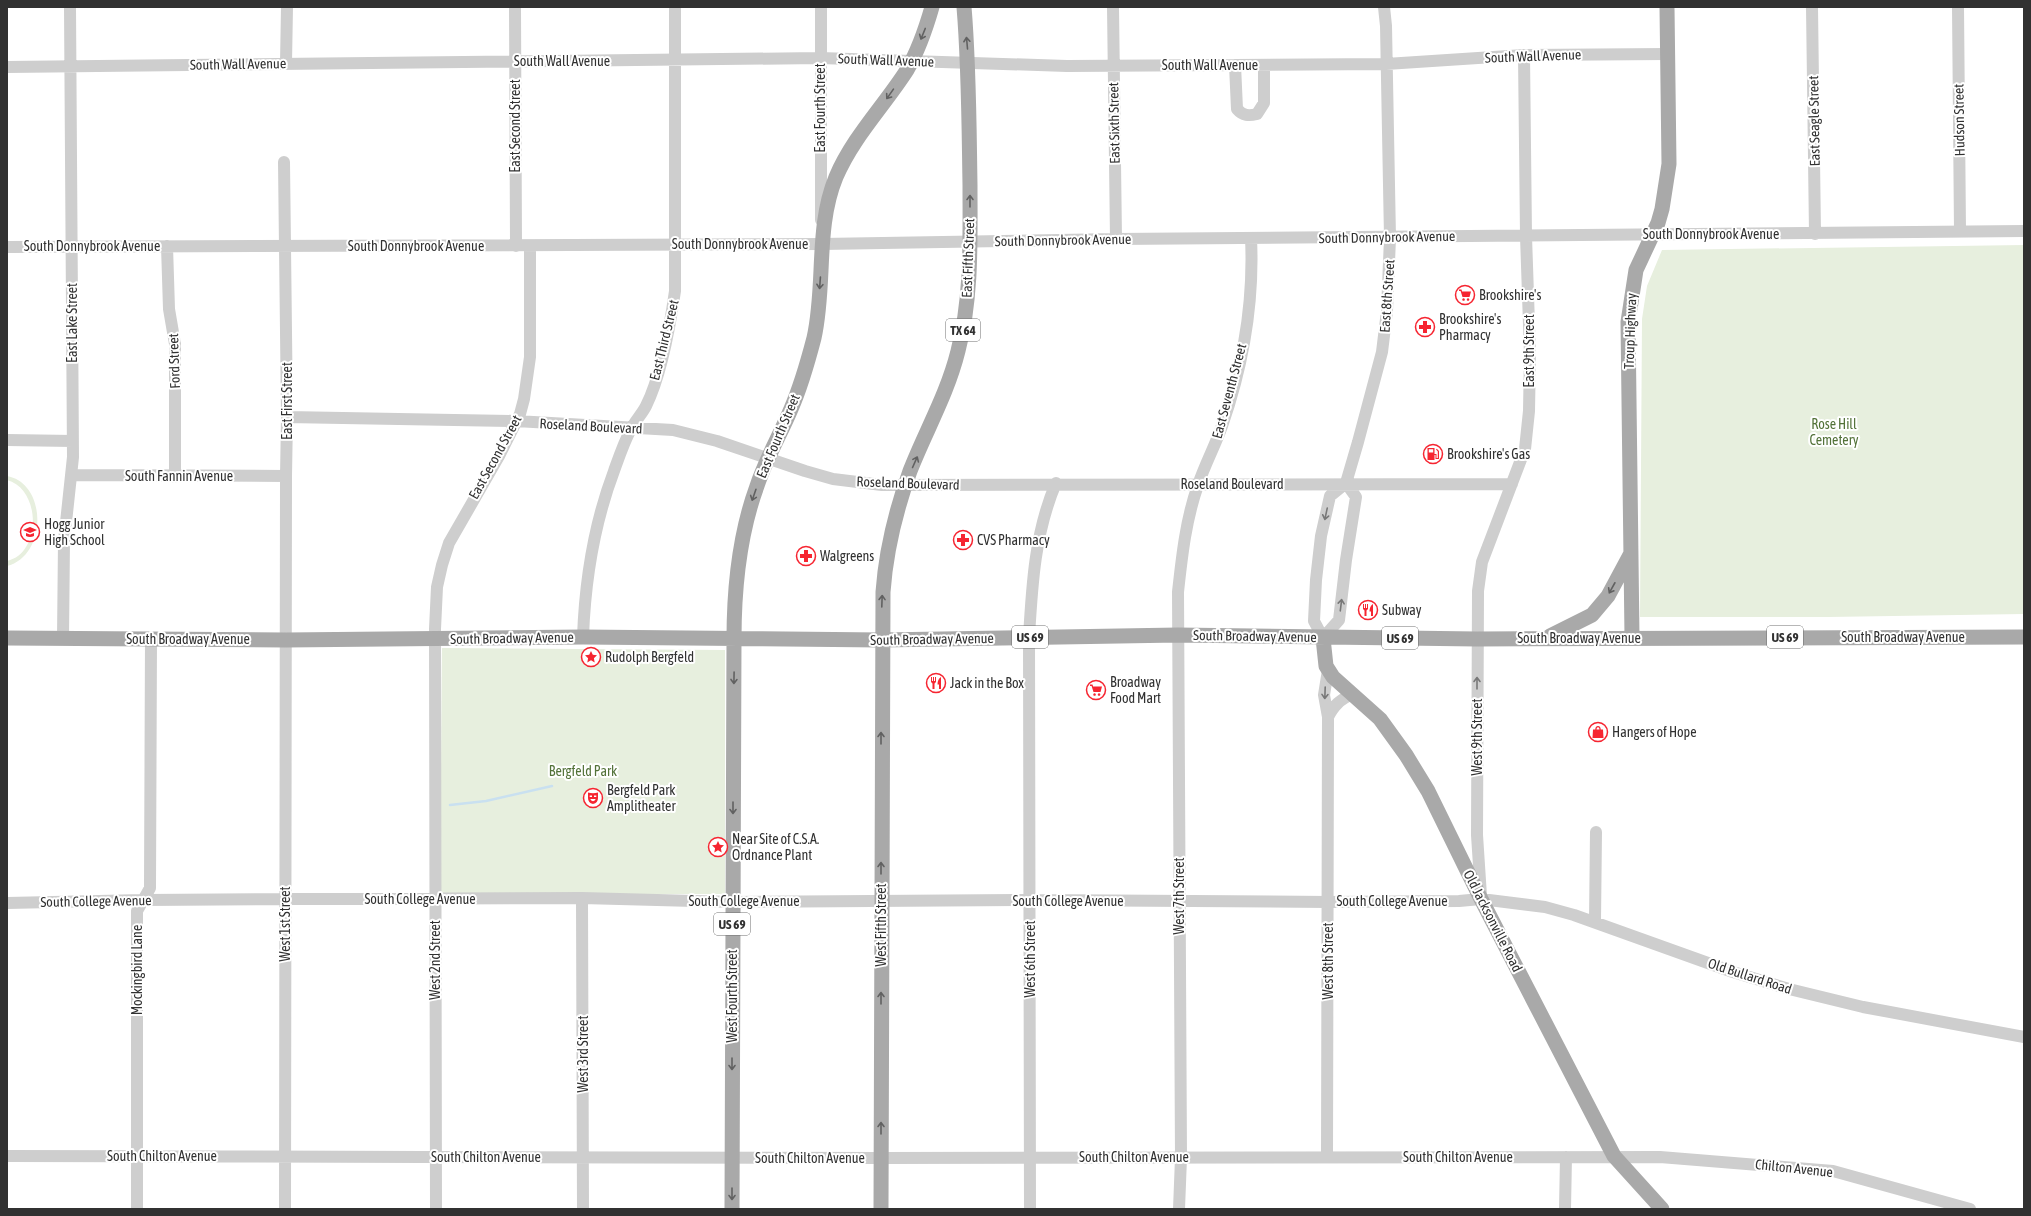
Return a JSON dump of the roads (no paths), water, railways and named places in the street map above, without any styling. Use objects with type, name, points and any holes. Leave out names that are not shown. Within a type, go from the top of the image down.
[{"type":"main road","points":[[911,61],[932,7]]},
{"type":"main road","name":"East Fifth Street","points":[[882,640],[885,567],[893,528],[906,485],[941,404],[958,350],[966,302],[970,241],[968,63],[964,7]]},
{"type":"main road","name":"Troup Highway","points":[[1632,637],[1628,322],[1636,270],[1662,209],[1666,189],[1668,164],[1667,7]]},
{"type":"main road","name":"East Fourth Street","points":[[734,640],[735,591],[742,541],[753,498],[768,459],[791,409],[810,351],[817,319],[826,212],[832,188],[849,150],[897,85],[911,61]]},
{"type":"main road","points":[[1545,638],[1592,615],[1608,596],[1631,554]]},
{"type":"main road","name":"South Broadway Avenue","points":[[7,638],[435,640],[583,637],[734,640],[882,640],[1178,635],[1477,639],[1632,637],[2024,637]]},
{"type":"main road","points":[[1323,638],[1328,670]]},
{"type":"main road","name":"West Fourth Street","points":[[732,1209],[734,640]]},
{"type":"main road","name":"West Fifth Street","points":[[881,1209],[882,640]]},
{"type":"main road","name":"Old Jacksonville Road","points":[[1328,670],[1333,678],[1380,719],[1406,755],[1428,791],[1481,899],[1614,1156],[1662,1209]]},
{"type":"street","name":"East Lake Street","points":[[63,638],[64,541],[72,475],[73,441],[70,7]]},
{"type":"street","points":[[286,64],[287,7]]},
{"type":"street","name":"East Second Street","points":[[515,7],[516,246]]},
{"type":"street","name":"East Third Street","points":[[583,637],[584,597],[594,539],[606,493],[631,428],[646,405],[669,330],[675,291],[675,7]]},
{"type":"street","name":"East Fourth Street","points":[[821,7],[820,201],[823,238]]},
{"type":"street","name":"East Sixth Street","points":[[1114,7],[1116,239]]},
{"type":"street","name":"East 8th Street","points":[[1346,484],[1382,352],[1387,311],[1390,238],[1384,7]]},
{"type":"street","name":"East Seagle Street","points":[[1812,7],[1815,234]]},
{"type":"street","name":"Hudson Street","points":[[1958,7],[1960,232]]},
{"type":"street","name":"South Wall Avenue","points":[[7,67],[70,68],[820,58],[1114,66],[1264,65],[1386,64],[1524,55],[1668,54]]},
{"type":"street","name":"East 9th Street","points":[[1477,639],[1478,591],[1482,562],[1525,449],[1529,411],[1530,354],[1526,236],[1524,55]]},
{"type":"street","points":[[1235,65],[1237,109],[1242,114],[1249,116],[1258,114],[1264,103],[1264,65]]},
{"type":"street","name":"East First Street","points":[[284,162],[288,417],[286,476],[286,640]]},
{"type":"street","name":"South Donnybrook Avenue","points":[[7,246],[530,246],[676,244],[823,238],[970,241],[2024,231]]},
{"type":"street","name":"East Seventh Street","points":[[1178,635],[1178,592],[1182,550],[1198,484],[1222,426],[1238,371],[1250,296],[1252,261],[1251,238]]},
{"type":"street","name":"Ford Street","points":[[167,246],[168,309],[175,344],[175,477]]},
{"type":"street","name":"East Second Street","points":[[435,640],[437,587],[449,544],[499,456],[516,421],[524,399],[530,357],[530,246]]},
{"type":"street","name":"Roseland Boulevard","points":[[288,417],[516,421],[673,430],[716,441],[833,479],[882,485],[1346,484],[1400,486],[1512,484]]},
{"type":"street","points":[[7,440],[73,441]]},
{"type":"street","name":"South Fannin Avenue","points":[[72,475],[175,477],[286,476]]},
{"type":"street","name":"West 6th Street","points":[[1030,1209],[1029,637],[1036,558],[1046,507],[1056,484]]},
{"type":"street","points":[[1346,484],[1356,497],[1346,560],[1339,620],[1323,638],[1314,621],[1316,580],[1321,536],[1330,496],[1346,484]]},
{"type":"street","name":"West 7th Street","points":[[1178,635],[1179,1209]]},
{"type":"street","name":"Mockingbird Lane","points":[[137,1209],[137,912],[150,888],[151,639]]},
{"type":"street","name":"West 9th Street","points":[[1477,639],[1477,835],[1481,899]]},
{"type":"street","name":"West 1st Street","points":[[285,1209],[286,640]]},
{"type":"street","name":"West 2nd Street","points":[[435,640],[434,899],[436,1209]]},
{"type":"street","name":"West 8th Street","points":[[1327,1157],[1329,902],[1328,717],[1324,695],[1328,670]]},
{"type":"street","points":[[1328,717],[1334,705],[1352,694]]},
{"type":"street","points":[[1595,921],[1596,832]]},
{"type":"street","points":[[1460,856],[1471,849],[1477,835]]},
{"type":"street","name":"South College Avenue","points":[[7,903],[144,900],[582,898],[732,902],[1030,900],[1329,902],[1459,901],[1481,899]]},
{"type":"street","name":"West 3rd Street","points":[[582,898],[583,1209]]},
{"type":"street","name":"Old Bullard Road","points":[[1481,899],[1545,907],[1595,921],[1726,969],[1789,989],[1870,1008],[2024,1037]]},
{"type":"street","name":"South Chilton Avenue","points":[[7,1156],[583,1158],[1566,1158],[1614,1156]]},
{"type":"street","name":"Chilton Avenue","points":[[1614,1156],[1725,1161],[1833,1171],[1970,1209]]},
{"type":"street","points":[[1565,1209],[1566,1158]]},
{"type":"waterway","points":[[450,805],[486,801],[552,786]]},
{"type":"place","name":"Brookshire's","points":[[1465,295]]},
{"type":"place","name":"Brookshire's Pharmacy","points":[[1425,327]]},
{"type":"place","name":"Brookshire's Gas","points":[[1433,454]]},
{"type":"place","name":"Hogg Junior High School","points":[[30,532]]},
{"type":"place","name":"CVS Pharmacy","points":[[963,540]]},
{"type":"place","name":"Walgreens","points":[[806,556]]},
{"type":"place","name":"Subway","points":[[1368,610]]},
{"type":"place","name":"Rudolph Bergfeld","points":[[591,657]]},
{"type":"place","name":"Jack in the Box","points":[[936,683]]},
{"type":"place","name":"Broadway Food Mart","points":[[1096,690]]},
{"type":"place","name":"Hangers of Hope","points":[[1598,732]]},
{"type":"place","name":"Bergfeld Park Amplitheater","points":[[593,798]]},
{"type":"place","name":"Near Site of C.S.A. Ordnance Plant","points":[[718,847]]},
{"type":"park label","name":"Rose Hill Cemetery","points":[[1834,432]]},
{"type":"park label","name":"Bergfeld Park","points":[[583,771]]}]
